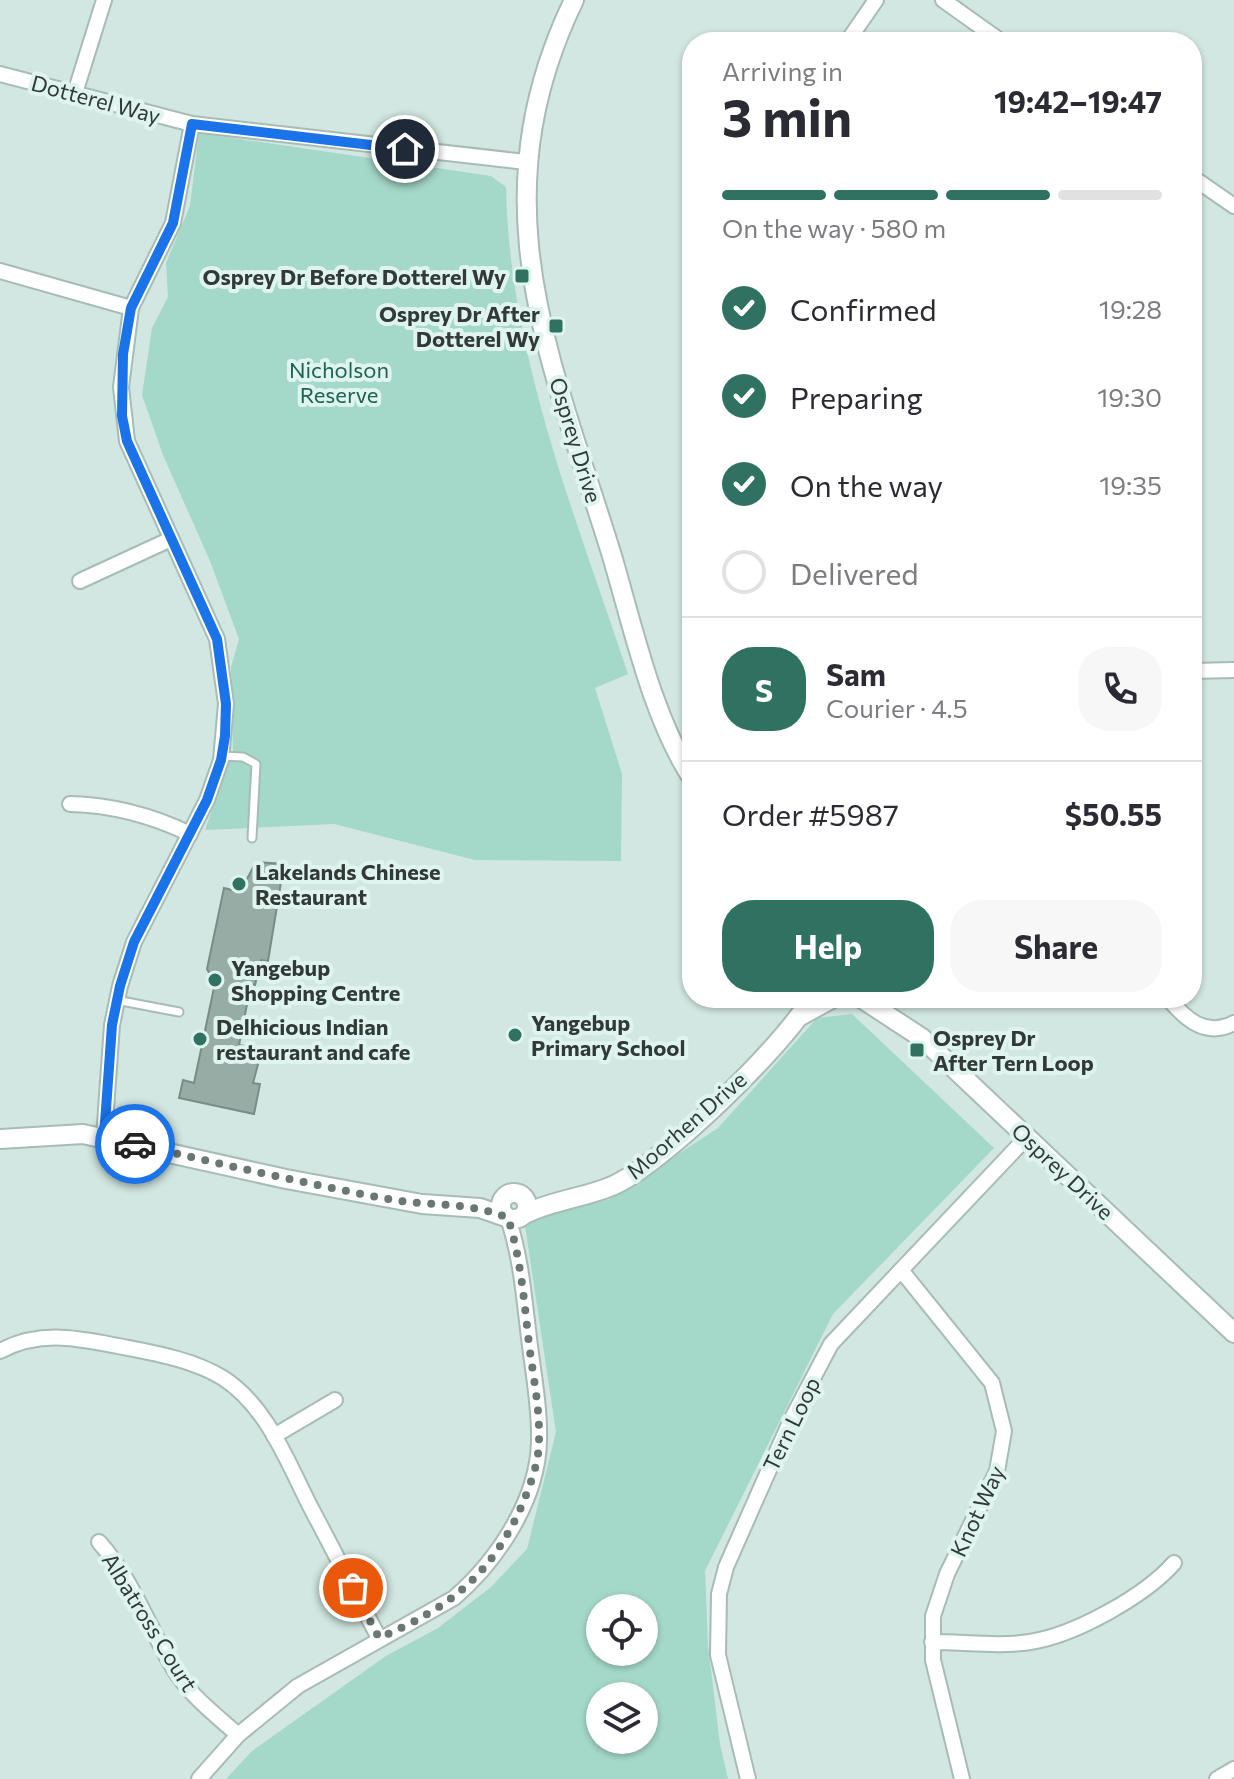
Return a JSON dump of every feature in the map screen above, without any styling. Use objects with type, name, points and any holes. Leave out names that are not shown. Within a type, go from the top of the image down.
[{"type":"street","points":[[75,93],[104,0]]},
{"type":"street","name":"Osprey Drive","points":[[574,0],[544,74],[526,162],[528,256],[544,335],[653,691],[682,756]]},
{"type":"street","points":[[854,32],[876,0]]},
{"type":"street","points":[[943,0],[988,32]]},
{"type":"street","name":"Dotterel Way","points":[[0,74],[192,124],[526,162]]},
{"type":"street","points":[[104,1137],[116,1000],[134,942],[207,800],[222,756],[226,704],[217,639],[127,441],[121,387],[131,308],[173,223],[192,124]]},
{"type":"street","points":[[1202,184],[1234,206]]},
{"type":"street","points":[[0,271],[131,308]]},
{"type":"street","points":[[80,581],[171,539]]},
{"type":"street","points":[[1202,671],[1234,670]]},
{"type":"street","points":[[70,804],[117,808],[160,819],[190,834]]},
{"type":"street","name":"Moorhen Drive","points":[[0,1139],[71,1134],[104,1137],[392,1199],[515,1210],[597,1192],[630,1177],[729,1092],[804,1008]]},
{"type":"street","name":"Osprey Drive","points":[[886,1008],[922,1038],[1234,1333]]},
{"type":"street","points":[[1178,1008],[1197,1026],[1213,1029],[1234,1023]]},
{"type":"street","name":"Tern Loop","points":[[748,1779],[718,1655],[719,1594],[726,1567],[791,1420],[831,1344],[1027,1137]]},
{"type":"street","points":[[199,1779],[238,1735],[298,1686],[379,1638],[431,1614],[475,1580],[507,1535],[526,1494],[539,1444],[515,1210]]},
{"type":"street","name":"Knot Way","points":[[901,1270],[992,1383],[1004,1431],[997,1471],[940,1593],[932,1642],[937,1680],[962,1779]]},
{"type":"street","points":[[0,1351],[39,1337],[65,1336],[195,1365],[238,1389],[252,1403],[274,1436],[379,1638]]},
{"type":"street","points":[[274,1436],[335,1400]]},
{"type":"street","name":"Albatross Court","points":[[99,1542],[121,1567],[178,1674],[192,1693],[238,1735]]},
{"type":"street","points":[[932,1642],[1031,1642],[1055,1634],[1146,1589],[1174,1563]]},
{"type":"street","points":[[1217,1779],[1234,1770]]},
{"type":"lane","points":[[222,756],[243,757],[256,764],[252,838]]},
{"type":"lane","points":[[116,1000],[179,1012]]},
{"type":"green space","name":"Nicholson Reserve","points":[[199,133],[491,176],[506,187],[510,250],[532,374],[567,495],[628,674],[595,688],[622,774],[621,861],[475,860],[334,824],[205,830],[233,752],[231,667],[239,639],[210,561],[163,455],[142,395],[152,328],[168,297],[166,263],[190,206]]},
{"type":"green space","points":[[852,1014],[994,1148],[833,1314],[705,1571],[708,1645],[720,1744],[728,1779],[226,1779],[252,1751],[386,1656],[438,1628],[491,1587],[527,1549],[556,1432],[524,1219],[610,1199],[718,1128],[817,1018]]},
{"type":"building","points":[[256,862],[284,864],[268,961],[261,960],[255,985],[251,984],[239,1045],[262,1049],[253,1083],[260,1084],[254,1114],[179,1098],[183,1080],[194,1083],[215,983],[207,969],[224,888],[240,892]]},
{"type":"way so far","points":[[135,1144],[286,1179],[422,1204],[480,1208],[508,1218],[518,1249],[538,1415],[539,1444],[526,1494],[492,1559],[475,1580],[431,1614],[379,1638],[353,1588]]},
{"type":"place","name":"Osprey Dr Before Dotterel Wy","points":[[522,276]]},
{"type":"place","name":"Osprey Dr After Dotterel Wy","points":[[556,326]]},
{"type":"place","name":"Lakelands Chinese Restaurant","points":[[239,884]]},
{"type":"place","name":"Yangebup Shopping Centre","points":[[215,980]]},
{"type":"place","name":"Yangebup Primary School","points":[[515,1035]]},
{"type":"place","name":"Delhicious Indian restaurant and cafe","points":[[200,1039]]},
{"type":"place","name":"Osprey Dr After Tern Loop","points":[[917,1050]]},
{"type":"route","points":[[135,1144],[104,1137],[115,1004],[134,942],[207,800],[221,760],[226,704],[217,639],[127,441],[121,387],[131,308],[173,223],[192,124],[405,149]]}]
